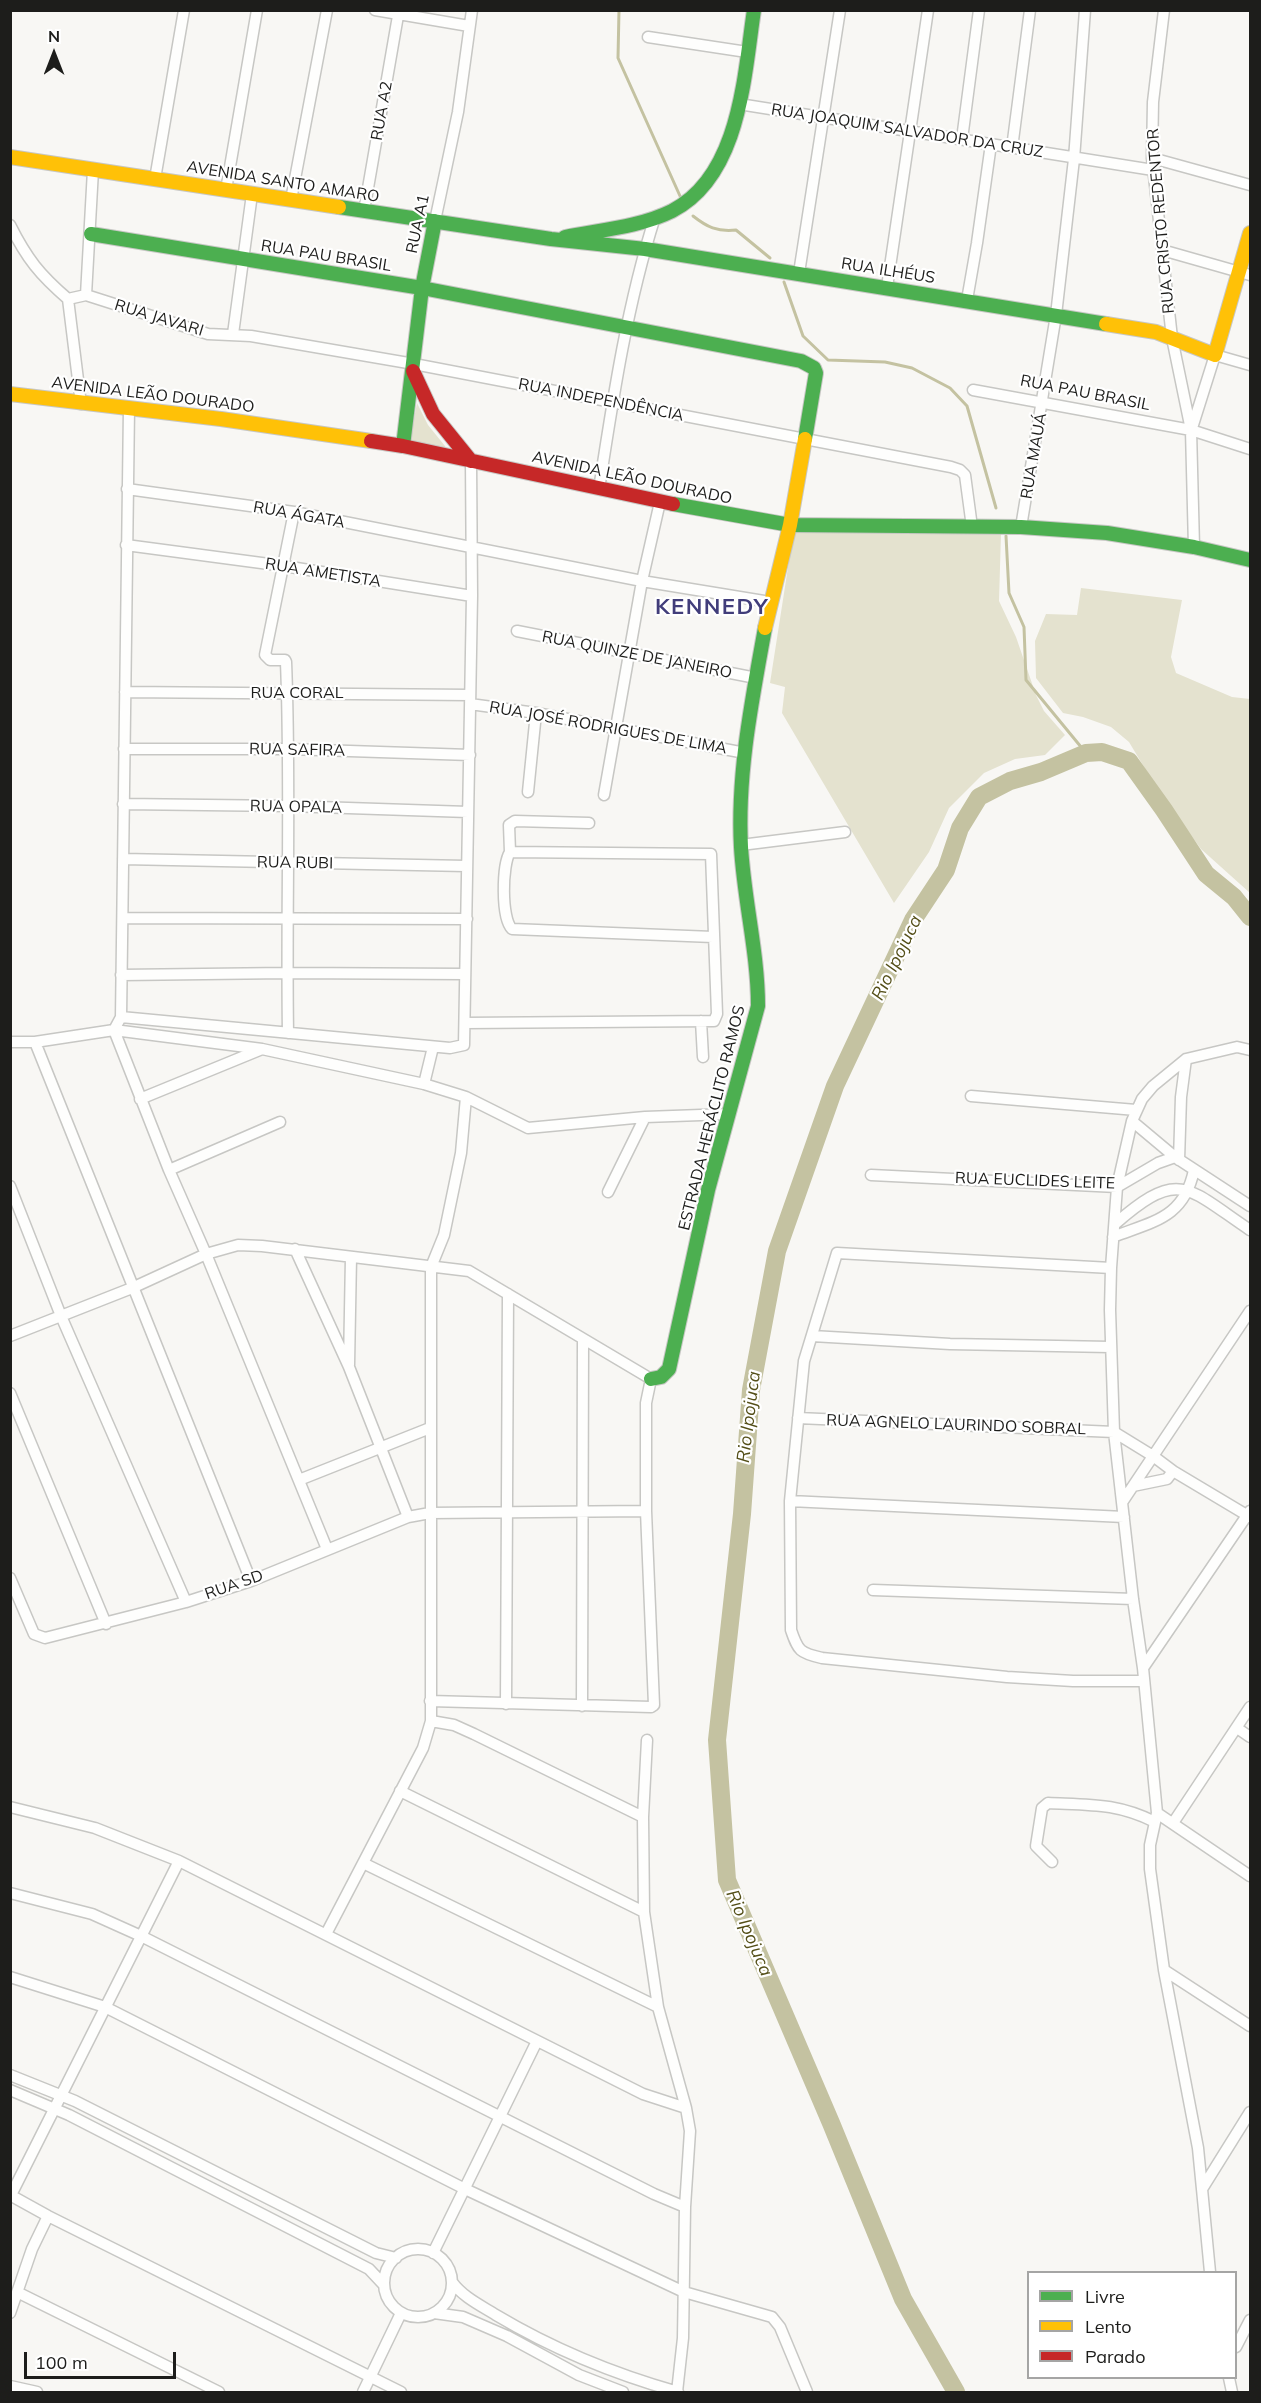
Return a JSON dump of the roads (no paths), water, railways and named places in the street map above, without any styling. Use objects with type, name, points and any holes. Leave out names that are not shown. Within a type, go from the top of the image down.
[{"type":"street","points":[[155,178],[184,10]]},
{"type":"street","points":[[226,190],[257,10]]},
{"type":"street","points":[[291,200],[327,10]]},
{"type":"street","points":[[375,10],[398,12],[469,26]]},
{"type":"street","name":"RUA A1","points":[[403,446],[422,288],[458,112],[472,10]]},
{"type":"street","points":[[551,239],[655,217],[683,205],[702,189],[716,170],[725,151],[739,104],[754,10]]},
{"type":"street","points":[[799,273],[840,10]]},
{"type":"street","points":[[887,287],[928,10]]},
{"type":"street","points":[[962,139],[979,10]]},
{"type":"street","points":[[1012,148],[1030,10]]},
{"type":"street","points":[[1056,315],[1074,159],[1085,10]]},
{"type":"street","name":"RUA CRISTO REDENTOR","points":[[1164,10],[1153,102],[1152,164],[1172,338],[1191,430]]},
{"type":"street","name":"RUA A2","points":[[364,211],[398,12]]},
{"type":"street","points":[[648,37],[747,52]]},
{"type":"street","name":"RUA JOAQUIM SALVADOR DA CRUZ","points":[[739,104],[1074,159],[1152,164],[1251,185]]},
{"type":"street","points":[[967,300],[991,144]]},
{"type":"street","name":"AVENIDA SANTO AMARO","points":[[10,157],[551,239]]},
{"type":"street","points":[[68,299],[86,295],[93,170]]},
{"type":"street","points":[[233,334],[252,194]]},
{"type":"street","points":[[599,489],[627,326],[655,217]]},
{"type":"street","points":[[10,225],[28,260],[46,281],[68,299],[81,404]]},
{"type":"street","points":[[1194,547],[1191,430],[1245,273],[1251,232]]},
{"type":"street","name":"RUA PAU BRASIL","points":[[91,234],[422,288],[627,326],[801,361],[813,366]]},
{"type":"street","name":"RUA ILHÉUS","points":[[551,239],[645,249],[1056,315],[1156,333],[1215,355]]},
{"type":"street","points":[[1162,250],[1245,273]]},
{"type":"street","name":"RUA JAVARI","points":[[86,295],[194,331],[233,334]]},
{"type":"street","name":"RUA MAUÁ","points":[[1021,527],[1044,402],[1056,315]]},
{"type":"street","name":"RUA INDEPENDÊNCIA","points":[[233,334],[613,402],[803,440],[951,466],[960,470],[965,476],[972,527]]},
{"type":"street","points":[[1215,355],[1251,365]]},
{"type":"street","name":"ESTRADA HERÁCLITO RAMOS","points":[[651,1379],[662,1377],[669,1369],[708,1190],[759,1000],[741,845],[745,753],[770,602],[790,525],[816,373],[813,366]]},
{"type":"street","points":[[121,1017],[433,1047],[450,1048],[464,1045],[472,596],[471,461],[433,414],[413,368]]},
{"type":"street","name":"RUA PAU BRASIL","points":[[973,390],[1191,430],[1251,450]]},
{"type":"street","name":"AVENIDA LEÃO DOURADO","points":[[10,394],[305,430],[403,446],[660,502],[790,525],[1021,527],[1107,533],[1194,547],[1251,560]]},
{"type":"street","points":[[129,408],[121,1017],[114,1030],[169,1170],[206,1254],[327,1549]]},
{"type":"street","name":"RUA ÁGATA","points":[[127,489],[294,512],[471,547]]},
{"type":"street","points":[[604,795],[628,653],[660,502]]},
{"type":"street","points":[[288,1033],[286,917],[289,749],[286,662],[285,660],[267,659],[265,655],[294,512]]},
{"type":"street","name":"RUA AMETISTA","points":[[126,545],[472,596]]},
{"type":"street","points":[[471,547],[642,581],[770,602]]},
{"type":"street","name":"RUA QUINZE DE JANEIRO","points":[[517,631],[756,678]]},
{"type":"street","name":"RUA CORAL","points":[[125,692],[287,693],[470,699]]},
{"type":"street","name":"RUA JOSÉ RODRIGUES DE LIMA","points":[[470,699],[745,753]]},
{"type":"street","points":[[528,792],[536,713]]},
{"type":"street","name":"RUA SAFIRA","points":[[124,749],[289,749],[470,755]]},
{"type":"street","name":"RUA OPALA","points":[[123,804],[288,806],[468,812]]},
{"type":"street","points":[[589,823],[515,821],[509,825],[510,852],[504,867],[506,922],[512,929],[713,937]]},
{"type":"street","points":[[741,845],[845,832]]},
{"type":"street","points":[[465,1023],[714,1021],[717,1014],[711,854],[510,852]]},
{"type":"street","name":"RUA RUBI","points":[[123,859],[466,866]]},
{"type":"street","points":[[123,918],[466,919]]},
{"type":"street","points":[[121,975],[465,974]]},
{"type":"street","points":[[702,1021],[703,1057]]},
{"type":"street","points":[[10,1042],[35,1042],[114,1030],[262,1049],[424,1084],[466,1096],[520,1126],[528,1128],[645,1117],[729,1114]]},
{"type":"street","points":[[35,1042],[251,1581]]},
{"type":"street","points":[[424,1084],[433,1047]]},
{"type":"street","points":[[1210,2271],[1198,2148],[1164,1970],[1150,1869],[1150,1845],[1156,1817],[1143,1668],[1114,1432],[1110,1347],[1110,1268],[1117,1186],[1134,1115],[1153,1086],[1186,1059],[1237,1047],[1251,1050]]},
{"type":"street","points":[[140,1099],[262,1049]]},
{"type":"street","points":[[1177,1159],[1186,1059]]},
{"type":"street","points":[[326,1934],[423,1748],[430,1721],[431,1267],[444,1235],[461,1153],[466,1096]]},
{"type":"street","points":[[971,1096],[1134,1115],[1177,1159],[1251,1206]]},
{"type":"street","points":[[608,1192],[645,1117]]},
{"type":"street","points":[[169,1170],[280,1122]]},
{"type":"street","name":"RUA EUCLIDES LEITE","points":[[871,1175],[1117,1186],[1158,1163],[1177,1159]]},
{"type":"street","points":[[1113,1236],[1166,1217],[1176,1209],[1190,1189],[1194,1170]]},
{"type":"street","points":[[10,1186],[61,1316],[186,1602]]},
{"type":"street","points":[[1190,1189],[1251,1230]]},
{"type":"street","name":"RUA EUCLIDES LEITE","points":[[1114,1224],[1154,1194],[1166,1190],[1190,1189]]},
{"type":"street","points":[[10,1336],[132,1288],[206,1254],[238,1245],[469,1271],[651,1379],[646,1403],[646,1511],[654,1705],[651,1707],[582,1706],[430,1701]]},
{"type":"street","points":[[295,1250],[349,1367],[408,1517]]},
{"type":"street","points":[[1110,1268],[837,1253],[804,1361],[790,1501],[791,1630],[802,1654],[855,1662],[1007,1677],[1073,1681],[1143,1681]]},
{"type":"street","points":[[349,1367],[351,1257]]},
{"type":"street","points":[[506,1704],[508,1294]]},
{"type":"street","points":[[1123,1501],[1251,1311]]},
{"type":"street","points":[[812,1336],[950,1344],[1110,1347]]},
{"type":"street","points":[[582,1706],[583,1340]]},
{"type":"street","points":[[10,1393],[106,1624]]},
{"type":"street","name":"RUA AGNELO LAURINDO SOBRAL","points":[[798,1418],[1114,1432]]},
{"type":"street","points":[[299,1480],[430,1428]]},
{"type":"street","points":[[1114,1432],[1173,1471],[1250,1514],[1143,1668]]},
{"type":"street","points":[[1133,1486],[1167,1479],[1173,1471]]},
{"type":"street","points":[[790,1501],[940,1510],[1124,1517]]},
{"type":"street","name":"RUA SD","points":[[10,1578],[34,1634],[45,1638],[186,1602],[251,1581],[408,1517],[430,1513],[646,1511]]},
{"type":"street","points":[[873,1590],[1133,1599]]},
{"type":"street","points":[[1173,1823],[1251,1707]]},
{"type":"street","points":[[430,1721],[454,1725],[474,1734],[643,1817]]},
{"type":"street","points":[[1237,1728],[1251,1737]]},
{"type":"street","points":[[452,2282],[462,2294],[513,2325],[585,2360],[635,2380],[677,2392],[683,2338],[685,2207],[690,2131],[686,2108],[658,2007],[644,1912],[643,1817],[647,1740]]},
{"type":"street","points":[[400,1791],[644,1912]]},
{"type":"street","points":[[1052,1862],[1036,1846],[1042,1808],[1048,1803],[1109,1805],[1173,1823],[1251,1876]]},
{"type":"street","points":[[10,1808],[95,1828],[179,1861],[643,2094],[686,2108]]},
{"type":"street","points":[[179,1861],[11,2195],[48,2216],[401,2392]]},
{"type":"street","points":[[363,1863],[658,2007]]},
{"type":"street","points":[[10,1893],[92,1914],[141,1936],[654,2194],[685,2207]]},
{"type":"street","points":[[1164,1970],[1251,2026]]},
{"type":"street","points":[[10,1977],[105,2007],[465,2189],[684,2292],[772,2317],[780,2327],[807,2392]]},
{"type":"street","points":[[433,2253],[537,2041]]},
{"type":"street","points":[[10,2075],[61,2094],[376,2253],[396,2258]]},
{"type":"street","points":[[10,2090],[54,2108],[369,2269],[384,2285]]},
{"type":"street","points":[[1202,2189],[1251,2112]]},
{"type":"street","points":[[10,2313],[32,2249],[48,2216]]},
{"type":"street","points":[[418,2250],[433,2253],[443,2260],[452,2282],[445,2303],[434,2313],[423,2317],[401,2313],[386,2296],[384,2285],[387,2270],[402,2253],[418,2250]]},
{"type":"street","points":[[17,2292],[219,2392]]},
{"type":"street","points":[[363,2392],[401,2313]]},
{"type":"street","points":[[434,2313],[463,2316],[617,2392]]},
{"type":"street","points":[[1237,2345],[1251,2320]]},
{"type":"street","points":[[10,2386],[37,2392]]},
{"type":"waterway","points":[[619,10],[618,58],[680,196]]},
{"type":"waterway","points":[[693,216],[713,228],[736,230],[770,258]]},
{"type":"waterway","points":[[784,282],[803,336],[828,360],[885,362],[912,368],[950,388],[967,406],[996,508]]},
{"type":"waterway","points":[[1006,536],[1009,593],[1024,627],[1026,680],[1086,753]]},
{"type":"waterway","name":"Rio Ipojuca","points":[[956,2392],[903,2299],[727,1880],[717,1740],[742,1514],[751,1390],[777,1251],[835,1086],[913,920],[946,870],[960,828],[979,797],[1010,781],[1041,772],[1086,753],[1102,752],[1129,761],[1206,874],[1234,897],[1250,917]]},
{"type":"district","name":"KENNEDY","points":[[712,607]]}]
